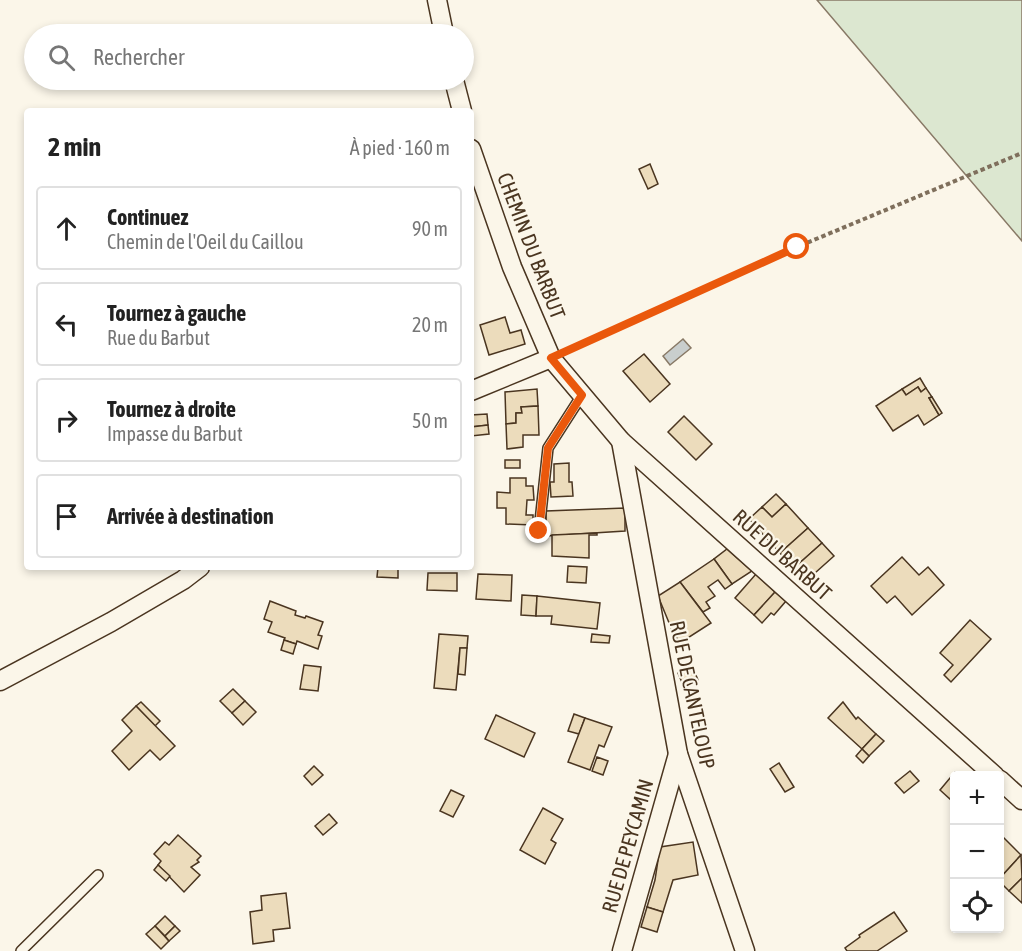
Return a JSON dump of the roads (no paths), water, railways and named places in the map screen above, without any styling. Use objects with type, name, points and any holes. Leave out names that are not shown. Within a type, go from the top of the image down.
[{"type":"street","points":[[437,0],[442,24]]},
{"type":"street","points":[[457,90],[461,108]]},
{"type":"street","name":"CHEMIN DU BARBUT","points":[[474,158],[512,267],[551,358]]},
{"type":"street","points":[[474,390],[551,358]]},
{"type":"street","name":"RUE DU BARBUT","points":[[551,358],[621,441],[989,771]]},
{"type":"street","name":"RUE DE CANTELOUP","points":[[621,441],[678,754],[745,951]]},
{"type":"street","points":[[0,681],[111,622],[196,570]]},
{"type":"street","name":"RUE DE PEYCAMIN","points":[[622,951],[678,754]]},
{"type":"street","points":[[1004,784],[1022,800]]},
{"type":"lane","points":[[539,531],[548,448],[582,395]]},
{"type":"lane","points":[[21,951],[98,875]]}]
